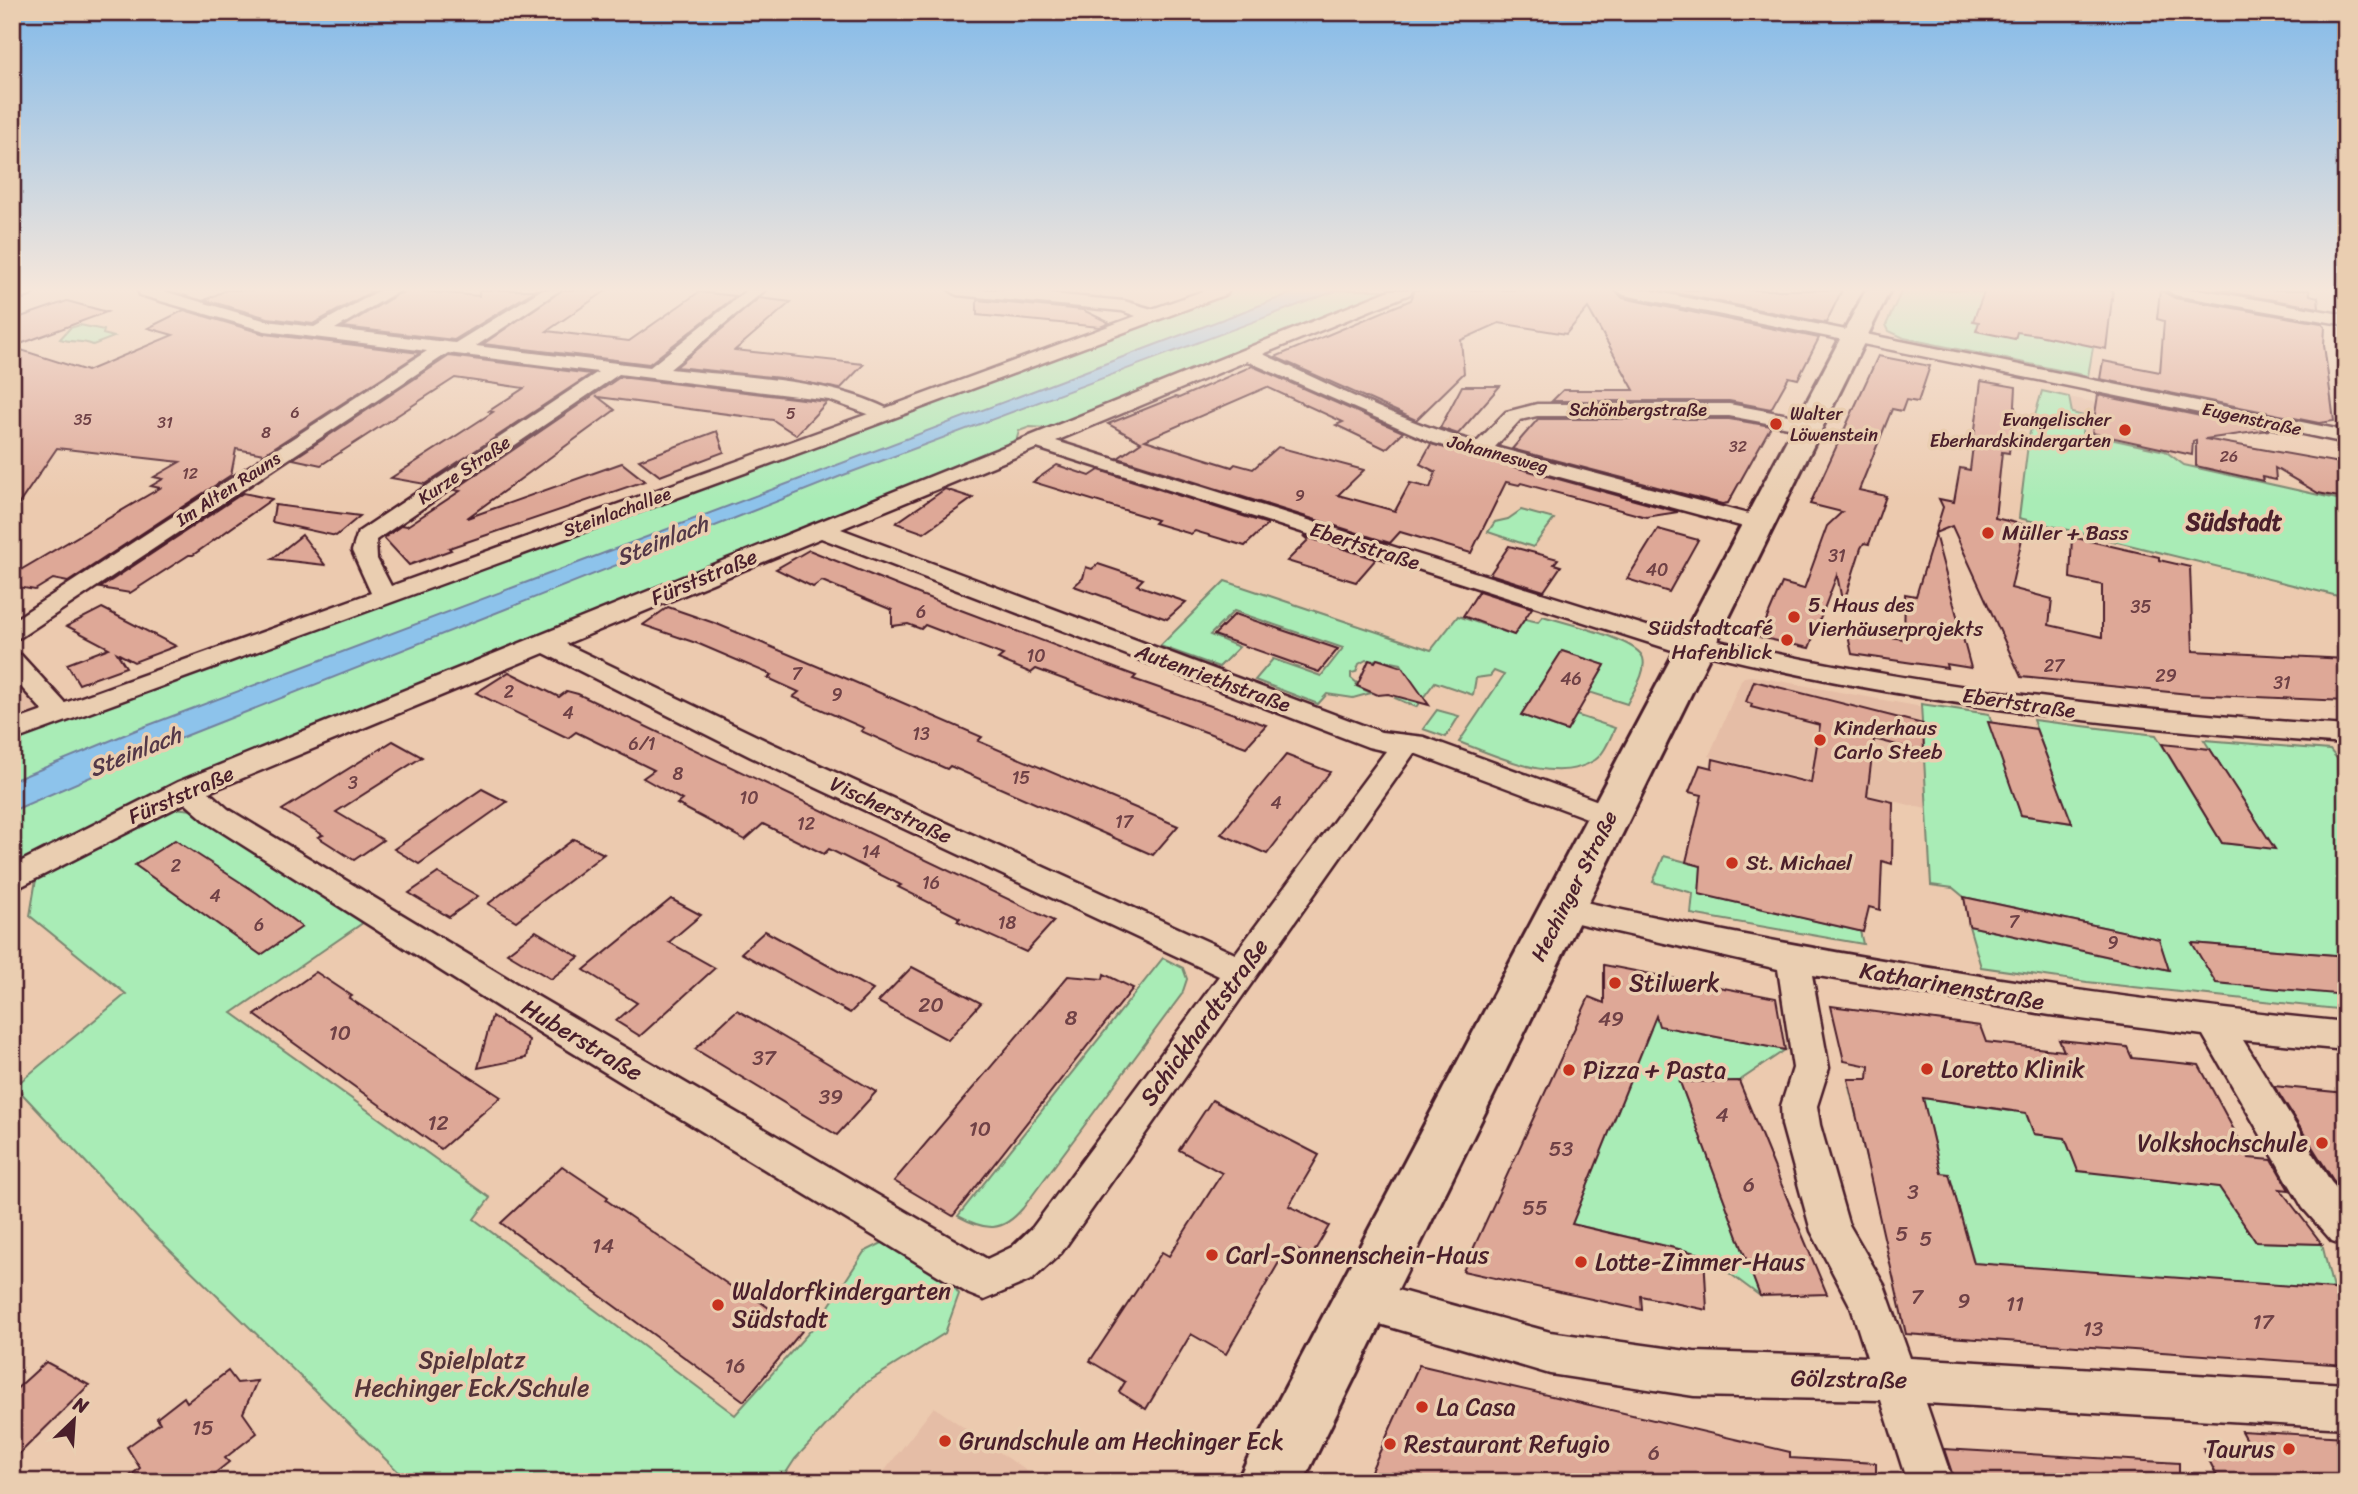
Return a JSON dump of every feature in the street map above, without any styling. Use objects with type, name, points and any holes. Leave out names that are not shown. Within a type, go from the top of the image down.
[{"type":"street","name":"Im Alten Rauns","points":[[12,632],[434,360]]},
{"type":"street","points":[[548,360],[830,394],[859,402],[885,415]]},
{"type":"street","points":[[654,373],[670,360]]},
{"type":"street","name":"Steinlachallee","points":[[12,732],[1033,360]]},
{"type":"street","name":"Fürststraße","points":[[12,880],[188,789],[1235,360]]},
{"type":"street","name":"Johannesweg","points":[[1258,360],[1414,429],[1481,450],[1759,524]]},
{"type":"street","name":"Hechinger Straße","points":[[1269,1482],[1842,360]]},
{"type":"street","name":"Eugenstraße","points":[[1961,360],[2346,437]]},
{"type":"street","name":"Kurze Straße","points":[[385,596],[364,555],[363,544],[366,537],[616,368]]},
{"type":"street","name":"Schönbergstraße","points":[[1481,450],[1513,416],[1538,410],[1729,410],[1810,425]]},
{"type":"street","name":"Ebertstraße","points":[[1036,441],[1695,647],[1844,676],[1956,694],[2146,718],[2346,735]]},
{"type":"street","name":"Autenriethstraße","points":[[819,529],[1378,741],[1407,742],[1610,816]]},
{"type":"street","name":"Vischerstraße","points":[[544,643],[761,750],[1241,971]]},
{"type":"street","points":[[12,661],[61,715]]},
{"type":"street","name":"Schickhardtstraße","points":[[984,1280],[1024,1264],[1047,1240],[1407,742]]},
{"type":"street","name":"Huberstraße","points":[[188,789],[218,816],[470,973],[984,1280]]},
{"type":"street","name":"Katharinenstraße","points":[[1562,909],[1793,959],[2039,1001],[2216,1024],[2346,1036]]},
{"type":"street","points":[[1793,959],[1811,1068],[1799,1106],[1801,1125],[1831,1231],[1870,1299],[1930,1482]]},
{"type":"street","points":[[2216,1024],[2317,1195],[2346,1228]]},
{"type":"street","name":"Gölzstraße","points":[[1361,1300],[1550,1353],[1695,1374],[1895,1379],[2346,1406]]},
{"type":"shaded area","name":"Evangelischer Eberhardskindergarten","points":[[2069,397],[2175,419],[2173,462],[2076,441]]},
{"type":"shaded area","points":[[12,661],[61,715],[12,732]]},
{"type":"shaded area","name":"Kinderhaus Carlo Steeb","points":[[1752,676],[1922,707],[1926,809],[1709,756],[1741,681],[1744,677]]},
{"type":"shaded area","name":"Grundschule am Hechinger Eck","points":[[934,1407],[1031,1474],[1027,1482],[876,1482]]},
{"type":"green space","points":[[1030,360],[1233,360],[1064,429],[1030,427],[1019,431],[1014,449],[188,789],[12,880],[12,732]]},
{"type":"green space","points":[[2009,360],[2091,360],[2088,376]]},
{"type":"green space","points":[[2042,391],[2069,397],[2072,413],[2084,416],[2082,433],[2165,451],[2184,465],[2346,501],[2346,598],[2019,518],[2029,436]]},
{"type":"green space","points":[[1521,510],[1554,519],[1533,547],[1488,532],[1495,522],[1508,519]]},
{"type":"green space","points":[[1225,581],[1431,650],[1458,616],[1514,635],[1525,619],[1538,622],[1543,616],[1628,644],[1643,658],[1643,670],[1627,704],[1589,692],[1605,665],[1562,651],[1521,715],[1567,731],[1576,715],[1615,728],[1599,757],[1579,767],[1562,770],[1527,766],[1459,742],[1504,675],[1494,671],[1490,676],[1476,678],[1473,695],[1435,682],[1416,707],[1395,698],[1406,683],[1401,664],[1377,659],[1366,660],[1359,664],[1356,672],[1351,673],[1351,678],[1357,683],[1356,686],[1371,693],[1353,698],[1327,694],[1318,704],[1255,680],[1273,659],[1321,676],[1343,648],[1234,611],[1210,635],[1239,647],[1219,667],[1160,646]]},
{"type":"green space","points":[[1921,704],[1989,714],[2021,815],[2071,823],[2033,720],[2156,735],[2222,843],[2274,848],[2204,740],[2330,750],[2346,769],[2346,956],[2193,943],[2346,995],[2346,1010],[2087,982],[1981,967],[1969,926],[2168,970],[2159,939],[1964,897],[1953,888],[1931,885]]},
{"type":"green space","points":[[1437,710],[1459,716],[1446,737],[1423,729]]},
{"type":"green space","name":"Spielplatz Hechinger Eck/Schule","points":[[174,808],[202,811],[367,920],[232,1013],[490,1198],[474,1219],[735,1415],[820,1320],[864,1252],[890,1239],[936,1261],[959,1294],[945,1333],[863,1385],[795,1459],[780,1482],[409,1482],[146,1227],[15,1086],[126,994],[30,916],[37,873]]},
{"type":"green space","points":[[1664,856],[1701,866],[1700,894],[1860,931],[1863,944],[1691,914],[1693,893],[1653,882]]},
{"type":"green space","points":[[1163,958],[1183,968],[1187,979],[1182,994],[1023,1208],[1008,1222],[993,1227],[977,1225],[958,1216]]},
{"type":"green space","points":[[1646,1015],[1685,1023],[1686,1031],[1785,1050],[1739,1081],[1680,1082],[1760,1296],[1705,1255],[1572,1224],[1651,1029]]},
{"type":"green space","points":[[1849,1087],[2010,1111],[2021,1101],[2034,1134],[2065,1138],[2078,1170],[2219,1187],[2256,1242],[2322,1244],[2333,1289],[1975,1265],[1949,1175],[1867,1163],[1861,1137],[1935,1148],[1930,1127],[1856,1115]]},
{"type":"water","name":"Steinlach","points":[[1116,360],[1152,360],[841,476],[183,737],[12,811],[12,781],[141,728]]},
{"type":"building","points":[[12,360],[52,360],[87,371],[114,360],[410,360],[264,454],[236,449],[231,475],[68,582],[53,579],[35,590],[12,586],[12,575],[160,488],[151,486],[163,479],[154,477],[180,462],[57,448],[12,514],[12,392],[15,391],[12,388]]},
{"type":"building","points":[[443,360],[478,360],[591,374],[425,484],[391,478],[493,412],[489,411],[524,388],[455,378],[321,465],[293,459]]},
{"type":"building","points":[[613,360],[654,360],[649,364]]},
{"type":"building","points":[[685,360],[825,360],[864,364],[840,389],[781,378],[676,367]]},
{"type":"building","points":[[1281,360],[1463,360],[1464,373],[1416,420]]},
{"type":"building","points":[[1617,360],[1808,360],[1798,379],[1789,377],[1771,409],[1729,401],[1552,401],[1563,390],[1634,390]]},
{"type":"building","points":[[1876,360],[1897,360],[1930,366],[1918,402],[1906,400],[1902,411],[1892,409],[1859,490],[1886,496],[1869,544],[1864,543],[1861,548],[1843,605],[1837,575],[1809,648],[1759,637],[1782,583],[1804,589],[1827,526],[1842,512],[1810,504]]},
{"type":"building","points":[[2161,360],[2326,360],[2334,421],[2319,423],[2100,379],[2103,361],[2160,372]]},
{"type":"building","points":[[1252,366],[1403,432],[1386,449],[1336,425],[1343,422],[1267,387],[1145,440],[1232,467],[1235,464],[1253,469],[1278,447],[1364,470],[1338,495],[1395,511],[1410,483],[1430,488],[1436,472],[1420,464],[1431,444],[1678,512],[1646,517],[1521,483],[1519,485],[1506,482],[1471,553],[1400,532],[1390,543],[1118,458],[1141,442],[1108,424],[1175,397],[1179,398]]},
{"type":"building","points":[[620,377],[827,402],[796,435],[773,420],[598,397],[615,410],[467,518],[622,463],[645,481],[449,548],[451,550],[409,565],[384,538],[460,491],[454,490]]},
{"type":"building","points":[[1981,381],[2016,387],[2014,423],[2009,453],[2002,452],[1995,518],[2025,525],[2011,588],[2052,599],[2049,625],[2102,637],[2102,585],[2070,578],[2072,537],[2159,557],[2159,560],[2190,567],[2193,651],[2346,659],[2346,701],[2189,694],[2021,677],[1952,526],[1935,533],[1943,507],[1939,499],[1954,502],[1960,468],[1970,470]]},
{"type":"building","points":[[1462,386],[1500,386],[1458,434],[1440,428]]},
{"type":"building","points":[[2098,395],[2269,430],[2205,439],[2340,463],[2344,498],[2318,493],[2275,468],[2276,480],[2262,477],[2263,481],[2196,466],[2196,440],[2193,441],[2192,455],[2092,433]]},
{"type":"building","points":[[1538,419],[1729,419],[1771,426],[1728,503],[1722,504],[1512,449]]},
{"type":"building","points":[[717,431],[724,452],[660,476],[639,460]]},
{"type":"building","points":[[1057,465],[1090,476],[1099,470],[1268,524],[1245,546],[1195,531],[1191,534],[1154,523],[1157,520],[1033,482]]},
{"type":"building","points":[[945,489],[973,498],[924,533],[896,523]]},
{"type":"building","points":[[243,493],[272,499],[193,555],[130,593],[100,588]]},
{"type":"building","points":[[275,505],[360,516],[336,536],[272,522]]},
{"type":"building","points":[[1658,529],[1698,540],[1669,592],[1627,579]]},
{"type":"building","points":[[1935,534],[1971,668],[1946,664],[1947,668],[1852,654],[1847,631],[1904,639],[1905,594],[1916,596]]},
{"type":"building","points":[[302,535],[325,565],[272,559]]},
{"type":"building","points":[[1303,536],[1376,559],[1356,582],[1287,561],[1308,540]]},
{"type":"building","points":[[1509,546],[1558,559],[1554,564],[1561,566],[1544,591],[1490,574]]},
{"type":"building","points":[[809,550],[1136,676],[1133,679],[1266,725],[1246,747],[1036,669],[1031,673],[998,659],[1003,655],[925,625],[921,629],[908,624],[892,626],[892,610],[822,581],[813,587],[776,569]]},
{"type":"building","points":[[1098,564],[1143,579],[1137,585],[1186,602],[1167,619],[1074,586],[1083,578],[1086,567],[1092,569]]},
{"type":"building","points":[[1479,591],[1532,608],[1514,635],[1463,616]]},
{"type":"building","points":[[668,607],[717,624],[850,680],[982,737],[978,741],[1178,826],[1153,855],[950,766],[947,769],[793,697],[799,692],[768,678],[772,675],[699,644],[643,625]]},
{"type":"building","points":[[102,608],[176,646],[134,662],[117,653],[126,667],[79,684],[67,664],[109,648],[67,626]]},
{"type":"building","points":[[1235,614],[1338,649],[1319,672],[1214,635]]},
{"type":"building","points":[[1562,651],[1605,665],[1567,731],[1521,715]]},
{"type":"building","points":[[1377,659],[1402,667],[1429,705],[1388,694],[1378,695],[1357,686],[1369,660],[1375,662]]},
{"type":"building","points":[[509,672],[559,697],[567,691],[578,694],[1054,921],[1026,952],[957,921],[960,918],[829,849],[824,854],[763,824],[745,840],[677,804],[682,800],[643,778],[654,770],[576,732],[568,738],[476,693]]},
{"type":"building","points":[[1754,681],[1923,724],[1924,752],[1874,739],[1867,796],[1893,802],[1892,864],[1882,861],[1880,910],[1869,907],[1863,932],[1699,894],[1701,866],[1686,862],[1702,795],[1689,792],[1700,765],[1712,768],[1713,759],[1811,783],[1820,725],[1751,707],[1752,704],[1746,702]]},
{"type":"building","points":[[1988,722],[2036,729],[2072,823],[2021,815]]},
{"type":"building","points":[[393,741],[422,757],[336,812],[383,840],[354,860],[318,837],[323,835],[282,810]]},
{"type":"building","points":[[2162,744],[2210,749],[2275,849],[2222,843]]},
{"type":"building","points":[[1286,755],[1330,772],[1267,854],[1221,834]]},
{"type":"building","points":[[482,789],[507,802],[419,864],[394,849]]},
{"type":"building","points":[[574,839],[604,854],[516,921],[488,904]]},
{"type":"building","points":[[175,840],[257,893],[302,927],[261,955],[135,865]]},
{"type":"building","points":[[438,873],[478,896],[449,917],[409,893]]},
{"type":"building","points":[[1964,897],[2159,939],[2169,970],[1969,926]]},
{"type":"building","points":[[671,899],[701,915],[669,942],[715,968],[640,1036],[616,1021],[637,1003],[584,970]]},
{"type":"building","points":[[536,931],[579,957],[551,979],[507,953]]},
{"type":"building","points":[[765,931],[873,990],[850,1013],[741,953]]},
{"type":"building","points":[[2192,943],[2346,956],[2346,995],[2216,983]]},
{"type":"building","points":[[1604,965],[1776,998],[1785,1050],[1659,1026],[1656,1016],[1572,1224],[1704,1255],[1707,1310],[1641,1296],[1642,1310],[1463,1271],[1589,997],[1604,1003]]},
{"type":"building","points":[[912,967],[981,1003],[948,1040],[878,1002]]},
{"type":"building","points":[[316,972],[352,996],[349,998],[501,1097],[441,1149],[255,1015]]},
{"type":"building","points":[[1104,974],[1133,988],[953,1216],[894,1181],[1068,976],[1103,979]]},
{"type":"building","points":[[1831,1006],[1980,1026],[1986,1042],[2064,1051],[2059,1040],[2127,1047],[2132,1058],[2199,1065],[2249,1158],[2272,1160],[2289,1190],[2280,1189],[2322,1244],[2256,1242],[2219,1187],[2078,1171],[2065,1138],[2034,1134],[2026,1113],[1923,1098],[1941,1173],[1949,1174],[1974,1263],[2346,1290],[2346,1365],[1906,1334],[1848,1079],[1868,1079],[1869,1066],[1844,1061]]},
{"type":"building","points":[[737,1010],[876,1092],[837,1135],[695,1049]]},
{"type":"building","points":[[492,1016],[529,1040],[526,1058],[478,1068]]},
{"type":"building","points":[[1739,1081],[1827,1294],[1760,1296],[1680,1082]]},
{"type":"building","name":"Volkshochschule","points":[[2274,1086],[2346,1093],[2346,1195],[2333,1180]]},
{"type":"building","name":"Carl-Sonnenschein-Haus","points":[[1212,1100],[1319,1155],[1289,1206],[1329,1226],[1311,1257],[1289,1245],[1226,1354],[1191,1334],[1146,1409],[1119,1392],[1125,1382],[1090,1361],[1162,1252],[1169,1256],[1222,1173],[1179,1150]]},
{"type":"building","points":[[562,1166],[608,1197],[606,1200],[746,1297],[749,1294],[802,1331],[744,1401],[501,1223]]},
{"type":"building","points":[[46,1362],[89,1385],[12,1461],[12,1393]]},
{"type":"building","points":[[1419,1365],[1790,1452],[1790,1458],[1876,1463],[1876,1482],[1366,1482]]},
{"type":"building","points":[[228,1371],[237,1383],[257,1381],[243,1413],[257,1433],[225,1458],[229,1462],[204,1482],[122,1482],[140,1468],[127,1447],[160,1423],[157,1418],[184,1397],[187,1402]]},
{"type":"building","points":[[2241,1431],[2346,1437],[2346,1482],[2220,1482],[2203,1448],[2252,1451]]},
{"type":"building","points":[[1944,1449],[2179,1463],[2179,1482],[1955,1482]]},
{"type":"place","name":"Walter Löwenstein","points":[[1776,424]]},
{"type":"place","name":"Evangelischer Eberhardskindergarten","points":[[2125,430]]},
{"type":"place","name":"Müller + Bass","points":[[1988,533]]},
{"type":"place","name":"5. Haus des Vierhäuserprojekts","points":[[1794,617]]},
{"type":"place","name":"Südstadtcafé Hafenblick","points":[[1787,640]]},
{"type":"place","name":"Kinderhaus Carlo Steeb","points":[[1820,740]]},
{"type":"place","name":"St. Michael","points":[[1732,863]]},
{"type":"place","name":"Stilwerk","points":[[1615,983]]},
{"type":"place","name":"Loretto Klinik","points":[[1927,1069]]},
{"type":"place","name":"Pizza + Pasta","points":[[1569,1070]]},
{"type":"place","name":"Volkshochschule","points":[[2322,1143]]},
{"type":"place","name":"Carl-Sonnenschein-Haus","points":[[1212,1255]]},
{"type":"place","name":"Lotte-Zimmer-Haus","points":[[1581,1262]]},
{"type":"place","name":"Waldorfkindergarten Südstadt","points":[[718,1305]]},
{"type":"place","name":"La Casa","points":[[1422,1407]]},
{"type":"place","name":"Grundschule am Hechinger Eck","points":[[945,1441]]},
{"type":"place","name":"Restaurant Refugio","points":[[1390,1444]]},
{"type":"place","name":"Taurus","points":[[2289,1449]]},
{"type":"district","name":"Südstadt","points":[[2234,522]]}]
